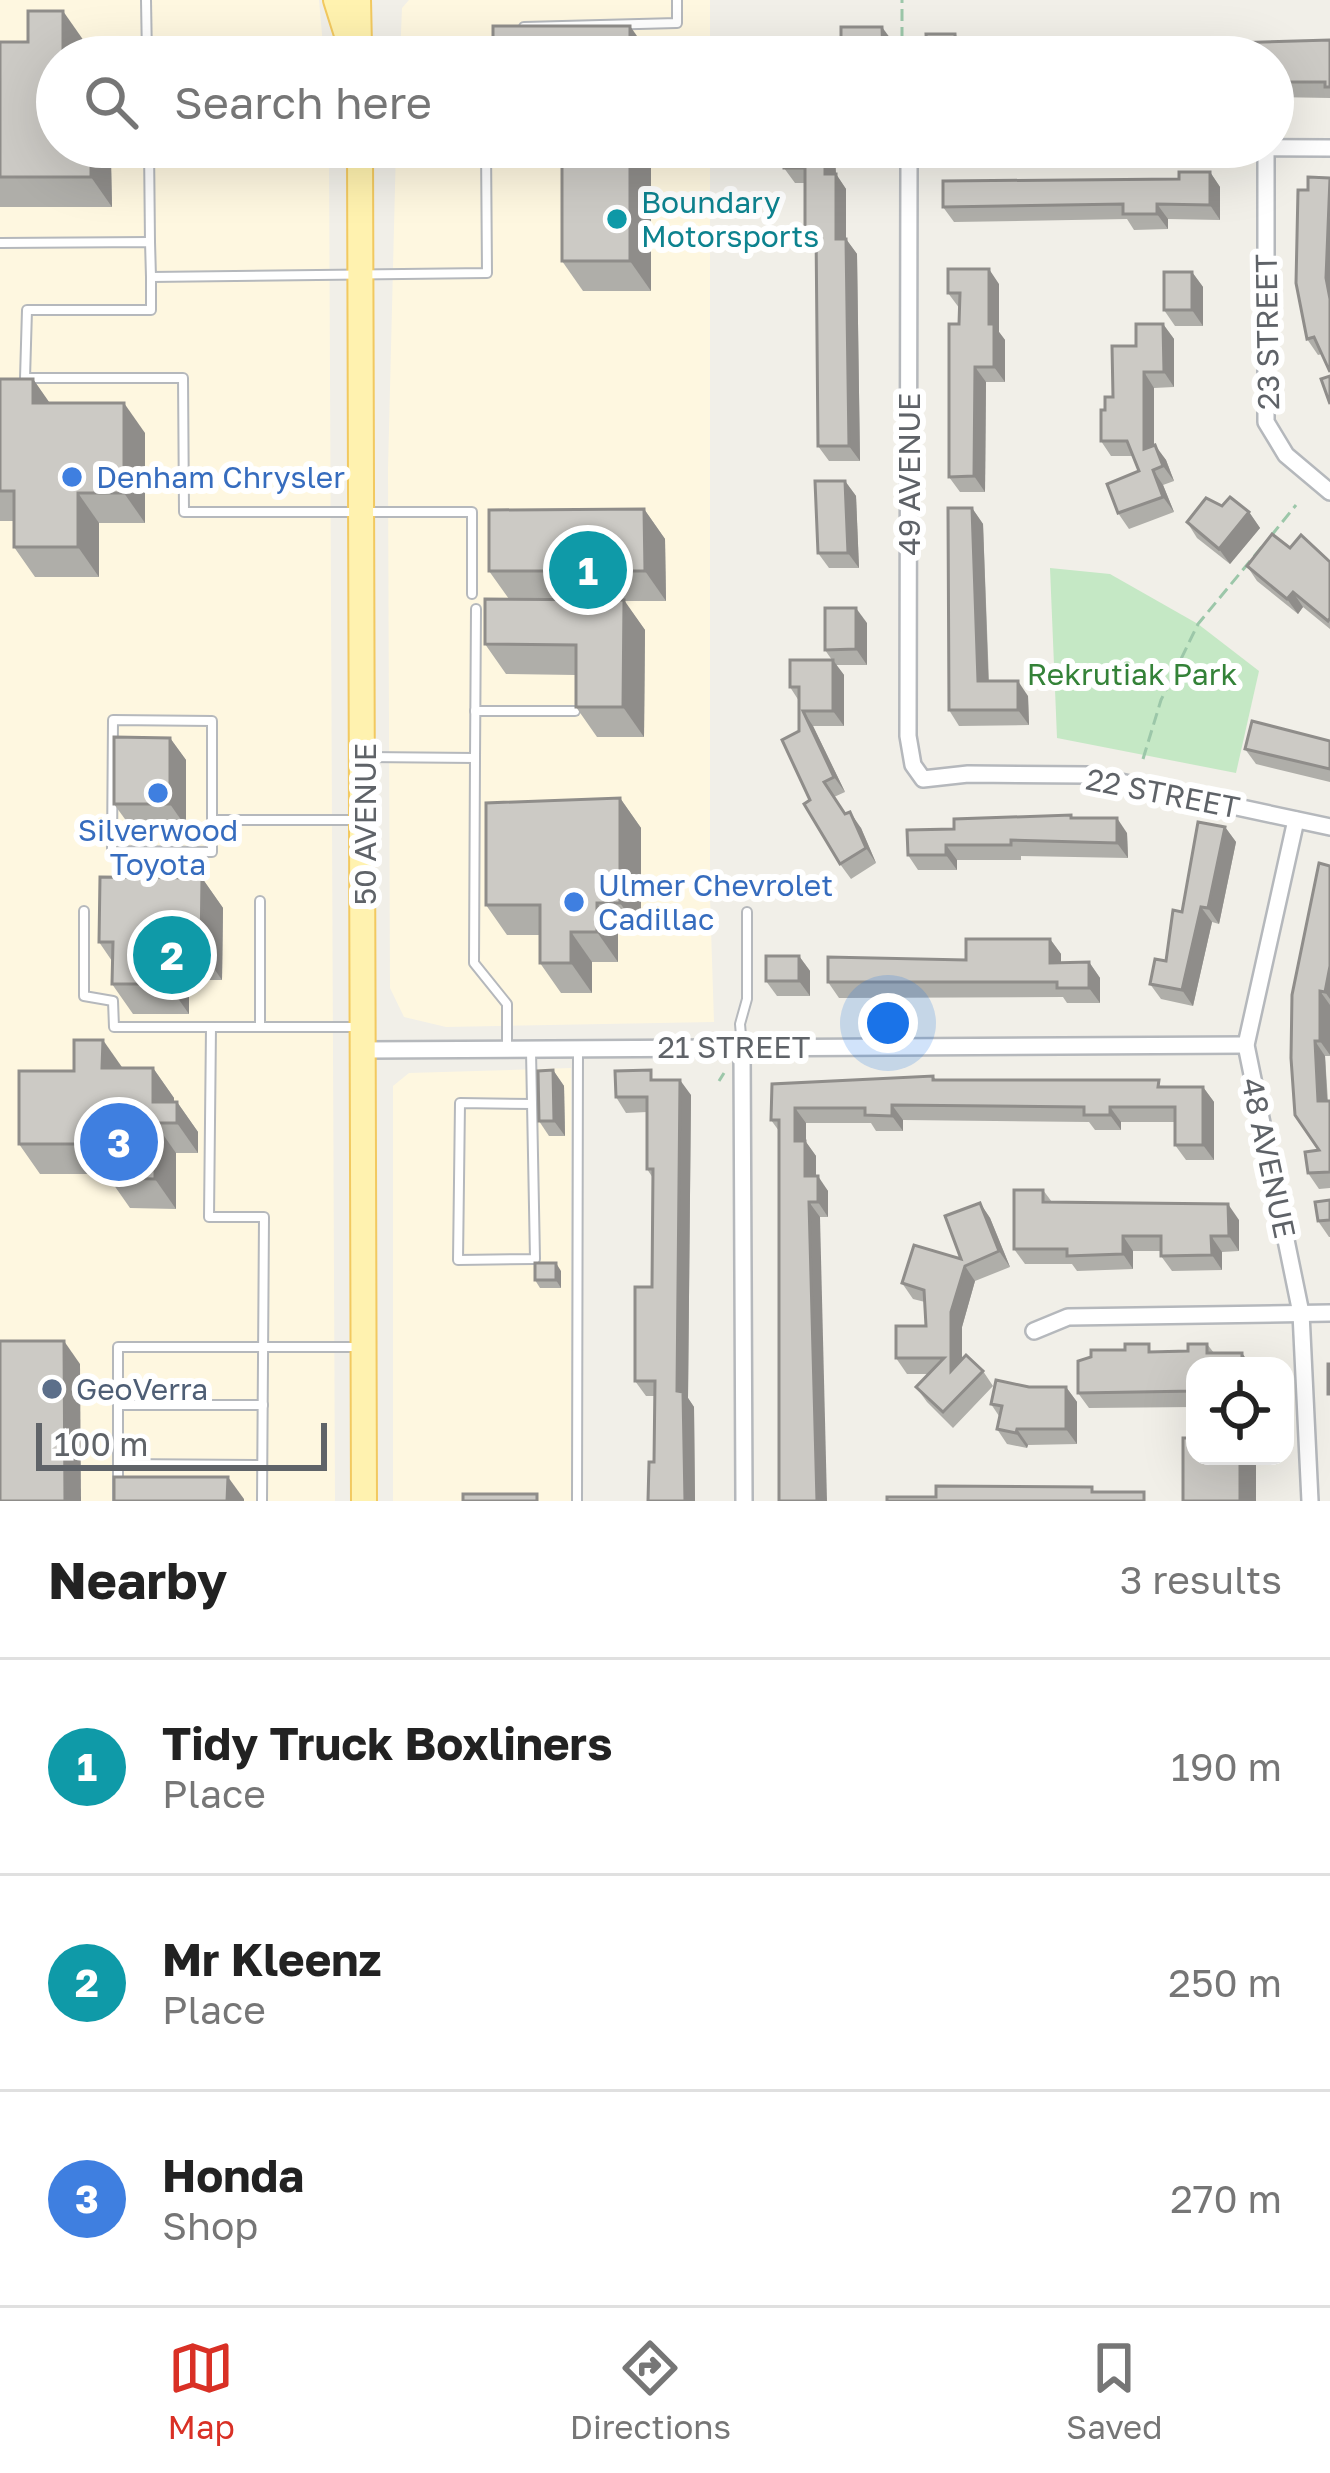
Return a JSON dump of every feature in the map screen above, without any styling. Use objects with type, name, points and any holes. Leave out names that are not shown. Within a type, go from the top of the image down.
[{"type":"main road","points":[[336,0],[349,36]]},
{"type":"main road","points":[[357,36],[358,0]]},
{"type":"main road","name":"50 AVENUE","points":[[360,168],[364,1501]]},
{"type":"street","points":[[1294,148],[1330,148]]},
{"type":"street","name":"49 AVENUE","points":[[909,168],[908,736],[913,765],[923,779]]},
{"type":"street","name":"23 STREET","points":[[1266,168],[1266,422],[1286,454],[1330,492]]},
{"type":"street","name":"22 STREET","points":[[923,779],[968,774],[1088,775],[1330,827]]},
{"type":"street","name":"48 AVENUE","points":[[1296,820],[1246,1045],[1301,1313],[1310,1501]]},
{"type":"street","name":"21 STREET","points":[[366,1038],[508,1049],[1246,1045]]},
{"type":"street","points":[[742,1047],[744,1501]]},
{"type":"street","points":[[1034,1331],[1068,1317],[1330,1313]]},
{"type":"lane","points":[[146,0],[147,36]]},
{"type":"lane","points":[[505,36],[532,25],[677,23],[677,0]]},
{"type":"lane","points":[[148,168],[151,310],[27,310],[25,378],[183,378],[184,512],[472,512],[472,594]]},
{"type":"lane","points":[[151,277],[487,273],[486,168]]},
{"type":"lane","points":[[0,243],[150,242]]},
{"type":"lane","points":[[476,609],[474,963],[507,1004],[508,1049]]},
{"type":"lane","points":[[475,711],[575,711]]},
{"type":"lane","points":[[113,721],[212,721],[212,820],[212,852],[112,851],[113,721]]},
{"type":"lane","points":[[365,757],[475,758]]},
{"type":"lane","points":[[212,820],[365,820]]},
{"type":"lane","points":[[260,901],[260,1027]]},
{"type":"lane","points":[[84,911],[84,996],[113,1001],[114,1027],[260,1027],[366,1038]]},
{"type":"lane","points":[[742,1047],[747,912]]},
{"type":"lane","points":[[211,1027],[209,1216],[263,1217],[262,1501]]},
{"type":"lane","points":[[577,1501],[578,1048]]},
{"type":"lane","points":[[531,1049],[535,1259],[458,1260],[460,1103],[532,1104]]},
{"type":"lane","points":[[118,1501],[118,1347],[365,1347]]},
{"type":"lane","points":[[118,1405],[263,1405]]},
{"type":"lane","points":[[118,1464],[262,1465]]},
{"type":"path","points":[[902,0],[902,36]]},
{"type":"path","points":[[1143,759],[1161,700],[1198,624],[1296,505]]},
{"type":"path","points":[[718,1081],[725,1072]]},
{"type":"shaded area","points":[[0,0],[319,0],[322,36],[36,36],[36,168],[329,168],[335,1501],[0,1501]]},
{"type":"shaded area","points":[[409,0],[710,0],[710,36],[401,36],[402,8]]},
{"type":"shaded area","points":[[395,168],[710,168],[714,1022],[446,1027],[404,1017],[390,988],[388,469]]},
{"type":"shaded area","points":[[571,1068],[571,1501],[393,1501],[393,1086],[409,1073]]},
{"type":"green space","name":"Rekrutiak Park","points":[[1050,568],[1110,574],[1198,624],[1259,671],[1236,773],[1057,738]]},
{"type":"building","points":[[28,11],[63,11],[63,36],[36,36],[36,168],[91,168],[91,177],[0,177],[0,42],[28,42]]},
{"type":"building","points":[[493,26],[630,26],[630,36],[493,36]]},
{"type":"building","points":[[841,27],[882,27],[882,36],[841,36]]},
{"type":"building","points":[[1330,40],[1330,87],[1325,82],[1294,82],[1294,41]]},
{"type":"building","points":[[562,168],[630,168],[630,261],[562,261]]},
{"type":"building","points":[[805,168],[825,168],[825,174],[836,174],[836,239],[846,239],[849,446],[818,446],[816,228],[805,228]]},
{"type":"building","points":[[1179,172],[1210,172],[1210,205],[1157,204],[1157,214],[1123,214],[1123,204],[943,207],[943,181],[1179,179]]},
{"type":"building","points":[[1308,177],[1330,178],[1326,278],[1330,372],[1314,337],[1307,339],[1296,283],[1298,190],[1308,190]]},
{"type":"building","points":[[948,269],[989,269],[994,367],[975,367],[974,476],[949,477],[949,324],[959,324],[960,293],[948,293]]},
{"type":"building","points":[[1164,272],[1192,272],[1192,310],[1164,310]]},
{"type":"building","points":[[1136,324],[1163,324],[1164,372],[1144,372],[1144,449],[1155,445],[1163,466],[1153,470],[1163,497],[1118,513],[1107,484],[1139,471],[1127,441],[1101,441],[1101,410],[1105,410],[1105,397],[1113,397],[1112,346],[1136,346]]},
{"type":"building","points":[[1330,376],[1330,404],[1321,379]]},
{"type":"building","name":"Denham Chrysler","points":[[0,379],[33,379],[33,403],[124,403],[124,493],[78,493],[78,547],[14,547],[14,491],[0,491]]},
{"type":"building","points":[[815,481],[845,481],[848,553],[818,553]]},
{"type":"building","points":[[1230,497],[1249,512],[1219,549],[1187,522],[1206,498],[1222,506]]},
{"type":"building","points":[[948,508],[972,508],[978,681],[1018,681],[1018,710],[949,710]]},
{"type":"building","points":[[644,509],[645,571],[489,571],[489,510]]},
{"type":"building","points":[[1272,534],[1290,548],[1301,535],[1330,562],[1328,621],[1293,592],[1287,599],[1247,566]]},
{"type":"building","points":[[485,599],[624,600],[623,707],[576,707],[576,645],[485,644]]},
{"type":"building","points":[[825,608],[856,608],[856,649],[825,650]]},
{"type":"building","points":[[790,660],[833,660],[833,711],[803,711],[834,777],[824,782],[845,814],[850,812],[866,848],[840,864],[804,804],[810,800],[782,740],[799,731],[799,687],[790,687]]},
{"type":"building","points":[[1252,721],[1330,741],[1330,769],[1245,749]]},
{"type":"building","points":[[114,737],[170,738],[170,804],[114,804]]},
{"type":"building","points":[[620,798],[620,903],[597,903],[597,932],[571,932],[571,963],[540,963],[540,905],[486,905],[486,803]]},
{"type":"building","points":[[1117,818],[1117,843],[1011,840],[1011,845],[946,845],[946,855],[908,855],[907,830],[954,829],[954,819]]},
{"type":"building","points":[[1198,822],[1225,827],[1208,908],[1201,907],[1182,990],[1150,984],[1155,959],[1166,961],[1173,910],[1182,912]]},
{"type":"building","points":[[1319,863],[1330,866],[1330,966],[1325,992],[1320,991],[1320,1041],[1315,1041],[1318,1101],[1330,1101],[1330,1172],[1308,1173],[1305,1152],[1319,1150],[1295,1115],[1292,995]]},
{"type":"building","points":[[100,877],[202,878],[201,950],[168,950],[168,984],[112,984],[113,942],[99,942]]},
{"type":"building","points":[[966,939],[1050,939],[1050,963],[1089,962],[1089,988],[1057,988],[1057,982],[828,982],[828,957],[966,960]]},
{"type":"building","points":[[766,956],[799,956],[799,981],[766,981]]},
{"type":"building","points":[[74,1040],[103,1040],[102,1068],[153,1068],[153,1102],[177,1102],[177,1123],[155,1123],[155,1179],[109,1178],[109,1144],[19,1144],[19,1071],[74,1071]]},
{"type":"building","points":[[553,1070],[554,1121],[539,1121],[538,1071]]},
{"type":"building","points":[[651,1070],[651,1080],[680,1080],[677,1391],[683,1392],[685,1501],[648,1501],[649,1462],[654,1462],[655,1381],[635,1381],[635,1287],[652,1287],[653,1169],[647,1169],[647,1097],[616,1097],[615,1071]]},
{"type":"building","points":[[933,1076],[933,1080],[1159,1080],[1158,1087],[1203,1087],[1203,1145],[1175,1145],[1175,1107],[1110,1107],[1110,1115],[1084,1115],[1084,1107],[892,1105],[892,1116],[865,1115],[865,1108],[795,1108],[795,1141],[805,1141],[805,1176],[818,1176],[818,1202],[809,1202],[817,1501],[779,1501],[779,1120],[771,1120],[772,1084]]},
{"type":"building","points":[[1014,1190],[1043,1190],[1043,1202],[1228,1204],[1229,1236],[1211,1236],[1212,1255],[1161,1256],[1161,1236],[1123,1236],[1123,1254],[1067,1256],[1067,1249],[1014,1249]]},
{"type":"building","points":[[1330,1200],[1330,1220],[1318,1221],[1315,1202]]},
{"type":"building","points":[[980,1203],[999,1251],[965,1266],[951,1312],[951,1371],[966,1355],[983,1371],[943,1412],[916,1387],[944,1358],[896,1358],[896,1326],[926,1326],[924,1290],[902,1283],[914,1245],[961,1259],[945,1216]]},
{"type":"building","points":[[535,1263],[556,1263],[556,1280],[535,1280]]},
{"type":"building","points":[[0,1341],[64,1341],[65,1501],[0,1501]]},
{"type":"building","points":[[1125,1344],[1149,1344],[1149,1352],[1188,1351],[1188,1344],[1207,1344],[1207,1353],[1242,1353],[1242,1357],[1186,1357],[1186,1391],[1078,1393],[1078,1361],[1091,1357],[1091,1350],[1125,1350]]},
{"type":"building","points":[[996,1380],[1029,1387],[1066,1387],[1066,1429],[1017,1429],[1016,1433],[997,1429],[1002,1406],[991,1404]]},
{"type":"building","points":[[1183,1438],[1186,1465],[1240,1465],[1240,1501],[1183,1501]]},
{"type":"building","points":[[114,1477],[228,1477],[227,1501],[114,1501]]},
{"type":"building","points":[[936,1486],[1092,1487],[1092,1492],[1144,1492],[1144,1501],[887,1501],[887,1497],[936,1497]]},
{"type":"building","points":[[463,1494],[537,1494],[537,1501],[463,1501]]},
{"type":"place","name":"Boundary Motorsports","points":[[617,219]]},
{"type":"place","name":"Denham Chrysler","points":[[72,477]]},
{"type":"place","name":"Tidy Truck Boxliners","points":[[588,570]]},
{"type":"place","name":"Silverwood Toyota","points":[[158,793]]},
{"type":"place","name":"Ulmer Chevrolet Cadillac","points":[[574,902]]},
{"type":"place","name":"Mr Kleenz","points":[[172,955]]},
{"type":"place","name":"Honda","points":[[119,1142]]},
{"type":"place","name":"GeoVerra","points":[[52,1389]]}]
